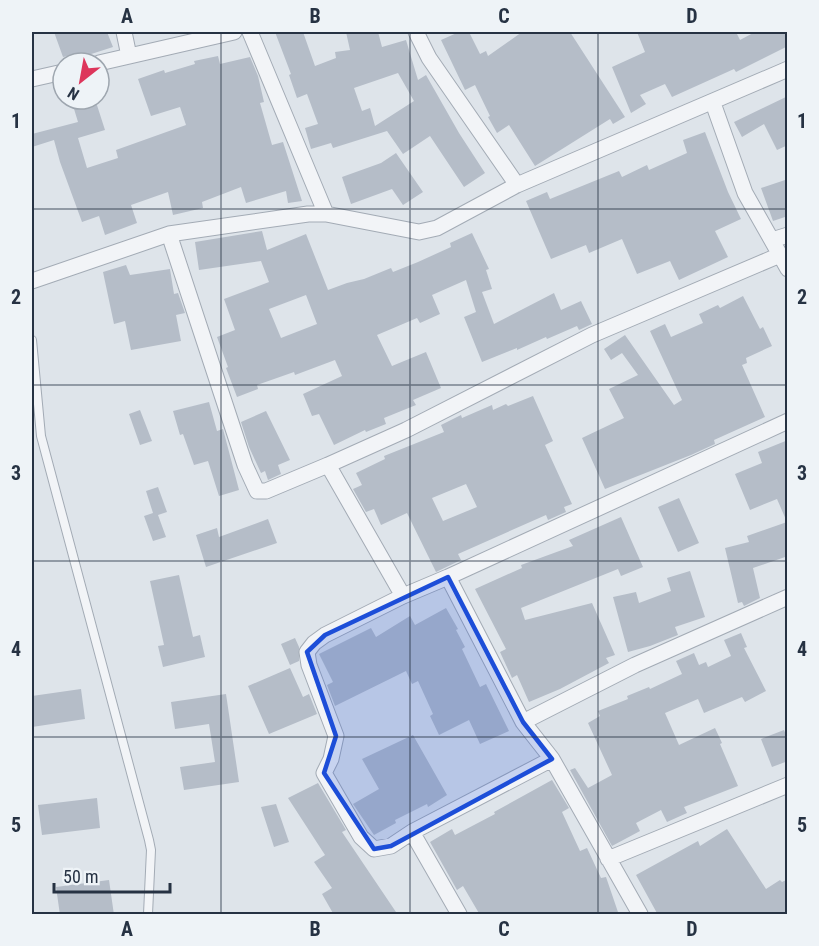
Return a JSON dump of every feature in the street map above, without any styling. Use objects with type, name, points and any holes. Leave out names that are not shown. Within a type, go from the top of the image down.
[{"type":"street","points":[[124,32],[129,56]]},
{"type":"street","points":[[111,60],[234,32]]},
{"type":"street","points":[[250,32],[326,214]]},
{"type":"street","points":[[416,32],[429,58],[517,185]]},
{"type":"street","points":[[32,281],[169,234],[308,214],[326,214],[419,232],[437,228],[517,185],[788,69]]},
{"type":"street","points":[[32,79],[51,75]]},
{"type":"street","points":[[713,103],[745,193],[788,269]]},
{"type":"street","points":[[169,234],[245,465],[257,491],[266,490],[328,465],[406,430],[592,335],[780,255]]},
{"type":"street","points":[[772,240],[788,235]]},
{"type":"street","points":[[552,759],[412,832],[391,846],[374,849],[362,837],[324,773],[331,759],[336,736],[309,665],[308,652],[314,643],[325,635],[403,596],[788,421]]},
{"type":"street","points":[[328,465],[403,596]]},
{"type":"street","points":[[448,577],[523,722],[552,759],[640,915]]},
{"type":"street","points":[[523,722],[634,665],[788,597]]},
{"type":"street","points":[[608,859],[788,785]]},
{"type":"street","points":[[412,832],[453,912]]},
{"type":"lane","points":[[32,340],[41,436],[149,840],[151,850],[148,915]]},
{"type":"highlighted area","points":[[448,577],[523,722],[552,759],[391,846],[374,849],[324,773],[336,736],[307,652],[325,635]]},
{"type":"building","points":[[54,32],[107,32],[113,47],[101,51],[61,51]]},
{"type":"building","points":[[275,32],[303,32],[315,66],[336,58],[335,52],[350,50],[346,32],[378,32],[382,47],[406,40],[418,80],[426,75],[485,173],[464,187],[430,136],[403,154],[387,131],[333,148],[331,143],[311,149],[305,128],[318,124],[307,94],[297,98],[289,75],[291,74]],"holes":[[[398,73],[414,101],[375,126],[370,108],[362,111],[354,88]]]},
{"type":"building","points":[[459,32],[469,32],[480,54],[486,51],[488,56],[522,32],[570,32],[625,117],[613,124],[610,119],[535,166],[509,125],[497,133],[475,85],[465,90],[441,40]]},
{"type":"building","points":[[637,32],[736,32],[740,40],[755,32],[788,32],[788,46],[736,72],[734,69],[672,97],[665,84],[640,95],[646,104],[631,113],[612,67],[645,52]]},
{"type":"building","points":[[218,56],[220,64],[250,57],[258,76],[264,102],[260,103],[272,145],[283,142],[302,201],[288,203],[286,191],[246,203],[241,187],[202,202],[203,208],[173,215],[168,192],[131,205],[137,223],[105,235],[99,216],[82,222],[54,140],[32,147],[32,134],[78,122],[75,111],[99,111],[105,130],[78,138],[87,168],[118,158],[116,150],[186,125],[180,107],[151,116],[138,79],[164,70],[165,73],[195,64],[194,61]]},
{"type":"building","points":[[788,96],[788,145],[777,150],[764,124],[742,137],[734,122]]},
{"type":"building","points":[[705,132],[741,219],[715,231],[728,257],[679,280],[670,261],[637,274],[622,239],[589,253],[586,245],[551,259],[526,201],[547,192],[550,199],[619,171],[622,177],[647,165],[649,170],[687,153],[683,140]]},
{"type":"building","points":[[396,153],[423,192],[403,205],[392,189],[351,204],[342,177],[381,163]]},
{"type":"building","points":[[788,179],[788,216],[773,221],[761,188]]},
{"type":"building","points":[[262,231],[267,250],[306,234],[328,290],[391,268],[393,272],[451,247],[450,243],[472,233],[489,269],[486,270],[492,289],[482,292],[494,324],[554,293],[561,310],[581,301],[592,324],[579,330],[577,326],[482,362],[464,317],[476,312],[466,280],[432,295],[440,314],[420,323],[417,318],[377,335],[392,366],[426,352],[441,388],[413,400],[416,405],[384,418],[386,424],[366,432],[365,430],[334,445],[319,414],[312,416],[303,394],[342,376],[335,360],[295,375],[294,372],[257,385],[258,389],[237,397],[217,337],[235,330],[224,299],[269,282],[261,261],[199,270],[195,242]],"holes":[[[306,295],[317,324],[281,338],[269,309]]]},
{"type":"building","points":[[126,265],[130,275],[170,269],[174,294],[178,293],[185,313],[176,315],[181,341],[131,350],[125,321],[114,324],[103,272]]},
{"type":"building","points":[[743,296],[760,329],[763,327],[772,346],[746,358],[747,363],[742,365],[765,417],[714,440],[715,444],[691,455],[605,489],[582,438],[624,418],[609,389],[638,375],[622,353],[611,360],[604,349],[625,335],[674,405],[682,400],[650,331],[665,324],[671,337],[703,323],[699,314],[718,305],[720,308]]},
{"type":"building","points":[[533,396],[553,441],[545,445],[572,504],[564,507],[566,512],[548,520],[546,515],[458,554],[461,560],[436,572],[407,513],[381,525],[374,509],[366,512],[353,489],[362,485],[356,473],[385,459],[384,456],[444,432],[441,425],[461,415],[462,418],[492,405],[493,410],[506,404],[508,406]],"holes":[[[466,484],[477,507],[443,521],[432,498]]]},
{"type":"building","points":[[209,402],[217,431],[223,429],[239,490],[219,496],[208,461],[194,465],[183,434],[180,435],[173,411]]},
{"type":"building","points":[[140,410],[152,441],[140,445],[129,414]]},
{"type":"building","points":[[266,411],[290,460],[278,465],[281,474],[268,480],[265,471],[261,473],[241,422]]},
{"type":"building","points":[[788,440],[788,556],[753,568],[760,598],[744,606],[742,602],[738,603],[725,548],[749,542],[747,536],[787,522],[777,499],[750,510],[735,474],[762,463],[758,452]]},
{"type":"building","points":[[158,487],[167,512],[158,515],[166,537],[153,541],[144,516],[153,513],[146,491]]},
{"type":"building","points":[[679,498],[699,543],[678,552],[658,507]]},
{"type":"building","points":[[621,517],[643,567],[621,576],[618,569],[521,608],[525,620],[592,603],[615,655],[606,658],[609,663],[560,689],[529,702],[517,675],[512,678],[500,652],[506,649],[475,589],[522,568],[521,565],[573,546],[569,540]]},
{"type":"building","points":[[268,519],[277,543],[206,567],[196,535],[217,528],[219,537]]},
{"type":"building","points":[[690,571],[705,617],[675,627],[678,635],[628,652],[613,597],[636,592],[639,603],[671,591],[667,578]]},
{"type":"building","points":[[179,575],[193,637],[200,635],[205,657],[163,667],[158,646],[164,645],[150,581]]},
{"type":"building","points":[[446,608],[458,629],[456,630],[465,647],[462,649],[480,687],[486,684],[509,731],[480,744],[469,720],[439,735],[430,716],[433,714],[418,681],[412,684],[406,671],[335,706],[327,685],[333,682],[319,654],[371,628],[376,637],[410,616],[415,625]]},
{"type":"building","points":[[741,633],[747,647],[744,648],[766,691],[745,702],[742,697],[704,713],[698,699],[665,713],[679,745],[715,728],[738,786],[684,807],[687,813],[667,822],[661,810],[636,823],[640,831],[612,846],[570,770],[575,768],[588,788],[612,775],[588,723],[600,716],[598,711],[628,699],[627,696],[649,687],[650,689],[682,674],[676,661],[694,653],[699,665],[706,662],[708,667],[731,656],[724,640]]},
{"type":"building","points":[[295,638],[299,647],[299,661],[290,665],[281,644]]},
{"type":"building","points":[[290,668],[303,697],[309,694],[317,714],[269,734],[248,686]]},
{"type":"building","points":[[81,689],[85,719],[32,727],[32,696]]},
{"type":"building","points":[[226,694],[239,782],[184,790],[180,767],[215,762],[209,724],[175,729],[171,702]]},
{"type":"building","points":[[784,730],[788,740],[788,761],[772,767],[761,739]]},
{"type":"building","points":[[413,735],[447,795],[428,807],[427,804],[395,820],[396,823],[374,835],[353,804],[379,789],[362,759]]},
{"type":"building","points":[[552,780],[569,808],[562,812],[580,851],[587,848],[601,878],[606,877],[619,915],[480,915],[463,886],[457,890],[430,842],[452,829],[455,835]]},
{"type":"building","points":[[318,783],[346,830],[342,832],[398,915],[334,915],[322,894],[332,888],[314,862],[325,855],[288,798]]},
{"type":"building","points":[[97,798],[100,828],[42,835],[38,805]]},
{"type":"building","points":[[276,804],[289,842],[274,847],[261,807]]},
{"type":"building","points":[[727,829],[766,889],[780,880],[782,882],[788,879],[788,915],[658,915],[636,875],[698,841],[700,846]]},
{"type":"building","points":[[109,880],[114,915],[60,915],[56,887]]}]
